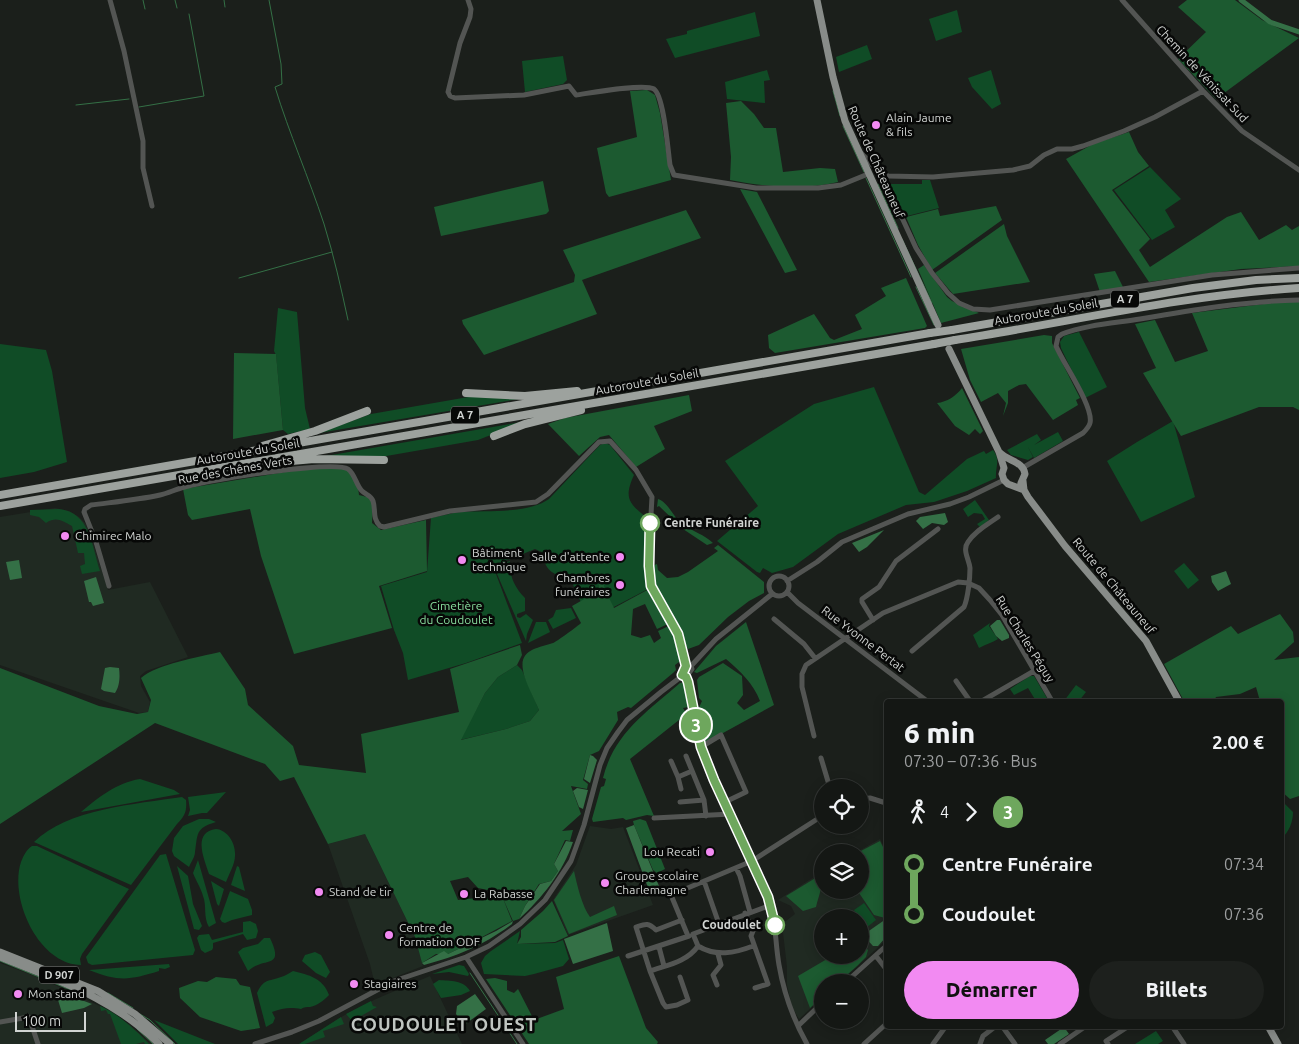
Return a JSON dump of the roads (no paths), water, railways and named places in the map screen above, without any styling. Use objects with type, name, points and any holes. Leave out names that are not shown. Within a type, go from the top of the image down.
[{"type":"highway","name":"Autoroute du Soleil","points":[[0,495],[1193,288],[1256,280],[1299,278]]},
{"type":"highway","name":"Autoroute du Soleil","points":[[0,506],[1195,298],[1259,290],[1299,288]]},
{"type":"highway","points":[[494,436],[525,424],[573,412],[670,394],[688,386]]},
{"type":"highway","points":[[466,393],[525,396],[609,390]]},
{"type":"highway","points":[[237,454],[265,444],[315,431],[367,411]]},
{"type":"highway","points":[[238,465],[314,459],[384,460]]},
{"type":"main road","name":"Route de Châteauneuf","points":[[817,0],[840,109],[938,325]]},
{"type":"main road","points":[[949,349],[999,452],[1004,468]]},
{"type":"main road","points":[[999,452],[1012,462],[1024,467]]},
{"type":"main road","points":[[1004,480],[1002,474],[1004,468],[1012,462]]},
{"type":"main road","name":"Route de Châteauneuf","points":[[1024,467],[1024,490]]},
{"type":"main road","name":"Route de Châteauneuf","points":[[1004,480],[1008,484],[1024,490],[1065,546],[1146,641],[1178,699]]},
{"type":"main road","points":[[1014,485],[1023,481]]},
{"type":"main road","name":"D 907","points":[[0,952],[98,991],[135,1014],[170,1044]]},
{"type":"main road","name":"D 907","points":[[0,957],[98,998],[137,1024],[159,1044]]},
{"type":"main road","points":[[1270,1029],[1278,1044]]},
{"type":"street","points":[[110,0],[124,51],[142,141],[143,168],[152,206]]},
{"type":"street","points":[[468,0],[471,9],[470,17],[460,43],[448,92],[450,96],[455,98],[524,95],[569,86],[576,95],[614,89],[653,89],[658,94],[661,104],[670,165],[674,175],[756,188],[818,188],[841,185],[868,174]]},
{"type":"street","name":"Chemin de Vénissat Sud","points":[[1122,0],[1203,91],[1242,131],[1299,170]]},
{"type":"street","points":[[878,170],[888,176],[933,177],[987,173],[1030,166],[1044,155],[1057,149],[1072,149],[1083,146],[1155,118],[1203,91]]},
{"type":"street","points":[[858,151],[870,161],[886,181],[916,248],[928,267],[953,299],[973,309],[990,310],[1212,275],[1299,268]]},
{"type":"street","points":[[1024,467],[1083,432],[1090,424],[1090,414],[1086,403],[1056,346],[1058,337],[1062,334],[1118,322],[1195,310],[1279,300],[1299,300]]},
{"type":"street","name":"Rue des Chênes Verts","points":[[109,586],[96,542],[84,512],[91,505],[160,495],[184,487],[221,480],[302,468],[336,467],[349,470],[361,490],[372,497],[375,519],[380,526],[384,527],[450,511],[536,502],[548,494],[600,442],[606,440],[610,441],[630,462],[652,497],[649,566],[651,586],[678,634],[689,666]]},
{"type":"street","points":[[787,581],[842,542],[908,514],[950,504],[969,497],[1004,480]]},
{"type":"street","points":[[912,650],[964,607],[970,568],[965,550],[967,542],[998,517]]},
{"type":"street","points":[[873,620],[862,599],[879,587],[896,561],[938,528]]},
{"type":"street","points":[[781,577],[787,581],[789,587],[787,592],[778,596],[772,594],[769,586],[773,578],[781,577]]},
{"type":"street","points":[[814,736],[801,678],[806,665],[891,609],[951,583],[968,583]]},
{"type":"street","name":"Rue Charles Péguy","points":[[968,583],[979,588],[996,608],[1051,699]]},
{"type":"street","name":"Rue Yvonne Pertat","points":[[787,592],[798,603],[924,699]]},
{"type":"street","points":[[772,594],[716,639],[689,666],[684,677],[701,747],[771,905],[782,981],[789,1006],[807,1044]]},
{"type":"street","points":[[774,619],[804,644],[814,658]]},
{"type":"street","points":[[986,699],[1034,672]]},
{"type":"street","points":[[255,1044],[319,1021],[394,982],[466,957],[489,946],[510,932],[536,909],[554,888],[571,861],[577,847],[600,765],[607,748],[627,720],[675,680],[684,677]]},
{"type":"street","points":[[956,681],[969,699]]},
{"type":"street","points":[[701,747],[721,735],[746,792],[725,802]]},
{"type":"street","points":[[686,756],[704,800],[706,816]]},
{"type":"street","points":[[821,758],[827,779]]},
{"type":"street","points":[[671,761],[681,789]]},
{"type":"street","points":[[678,777],[692,771]]},
{"type":"street","points":[[869,798],[884,802]]},
{"type":"street","points":[[680,802],[704,800]]},
{"type":"street","points":[[654,818],[731,814]]},
{"type":"street","points":[[753,946],[740,951],[718,954],[698,946],[682,920],[671,895],[752,861],[814,821]]},
{"type":"street","points":[[736,868],[740,876],[753,932],[751,936],[753,946],[768,984],[754,988]]},
{"type":"street","points":[[704,881],[719,924]]},
{"type":"street","points":[[628,956],[771,905]]},
{"type":"street","points":[[680,978],[688,1000],[666,1007],[650,971],[636,927],[646,923],[656,930],[682,920]]},
{"type":"street","points":[[658,946],[664,966]]},
{"type":"street","points":[[650,971],[689,956],[698,946]]},
{"type":"street","points":[[855,974],[884,948]]},
{"type":"street","points":[[717,985],[714,975],[721,965],[718,954]]},
{"type":"street","points":[[876,956],[884,966]]},
{"type":"street","points":[[466,957],[523,1044]]},
{"type":"street","points":[[798,1026],[814,1011]]},
{"type":"street","points":[[0,1022],[29,1017],[38,1044]]},
{"type":"street","points":[[864,1044],[884,1026]]},
{"type":"street","points":[[933,1044],[944,1029]]},
{"type":"street","points":[[980,1044],[983,1036],[992,1029]]},
{"type":"street","points":[[1004,1029],[1015,1044]]},
{"type":"street","points":[[1060,1044],[1082,1029]]},
{"type":"street","points":[[1108,1044],[1106,1041],[1124,1029]]},
{"type":"street","points":[[1174,1029],[1184,1044]]},
{"type":"waterway","points":[[143,0],[145,9]]},
{"type":"waterway","points":[[175,0],[177,8]]},
{"type":"waterway","points":[[224,0],[225,7]]},
{"type":"waterway","points":[[269,0],[281,64],[282,84],[275,87],[324,224],[348,320]]},
{"type":"waterway","points":[[1241,0],[1270,22],[1299,32]]},
{"type":"waterway","points":[[139,107],[204,96],[189,14]]},
{"type":"waterway","points":[[833,91],[840,116]]},
{"type":"waterway","points":[[76,105],[129,99]]},
{"type":"waterway","points":[[843,126],[864,172]]},
{"type":"waterway","points":[[866,178],[911,277]]},
{"type":"waterway","points":[[878,184],[898,228]]},
{"type":"waterway","points":[[902,239],[932,303]]},
{"type":"waterway","points":[[239,278],[332,252]]},
{"type":"waterway","points":[[916,287],[934,325]]},
{"type":"waterway","points":[[0,961],[78,993]]},
{"type":"waterway","points":[[470,973],[517,1044]]},
{"type":"waterway","points":[[108,993],[133,1008]]},
{"type":"waterway","points":[[140,1014],[150,1020],[175,1044]]},
{"type":"waterway","points":[[137,1029],[153,1044]]},
{"type":"place","name":"Alain Jaume & fils","points":[[876,125]]},
{"type":"place","name":"Centre Funéraire","points":[[650,523]]},
{"type":"place","name":"Chimirec Malo","points":[[65,536]]},
{"type":"place","name":"Salle d'attente","points":[[620,557]]},
{"type":"place","name":"Bâtiment technique","points":[[462,560]]},
{"type":"place","name":"Chambres funéraires","points":[[620,585]]},
{"type":"place","name":"Lou Recati","points":[[710,852]]},
{"type":"place","name":"Groupe scolaire Charlemagne","points":[[605,883]]},
{"type":"place","name":"Stand de tir","points":[[319,892]]},
{"type":"place","name":"La Rabasse","points":[[464,894]]},
{"type":"place","name":"Coudoulet","points":[[775,925]]},
{"type":"place","name":"Centre de formation ODF","points":[[389,935]]},
{"type":"place","name":"Stagiaires","points":[[354,984]]},
{"type":"place","name":"Mon stand","points":[[18,994]]},
{"type":"district","name":"COUDOULET OUEST","points":[[444,1025]]},
{"type":"park label","name":"Cimetière du Coudoulet","points":[[456,613]]}]
